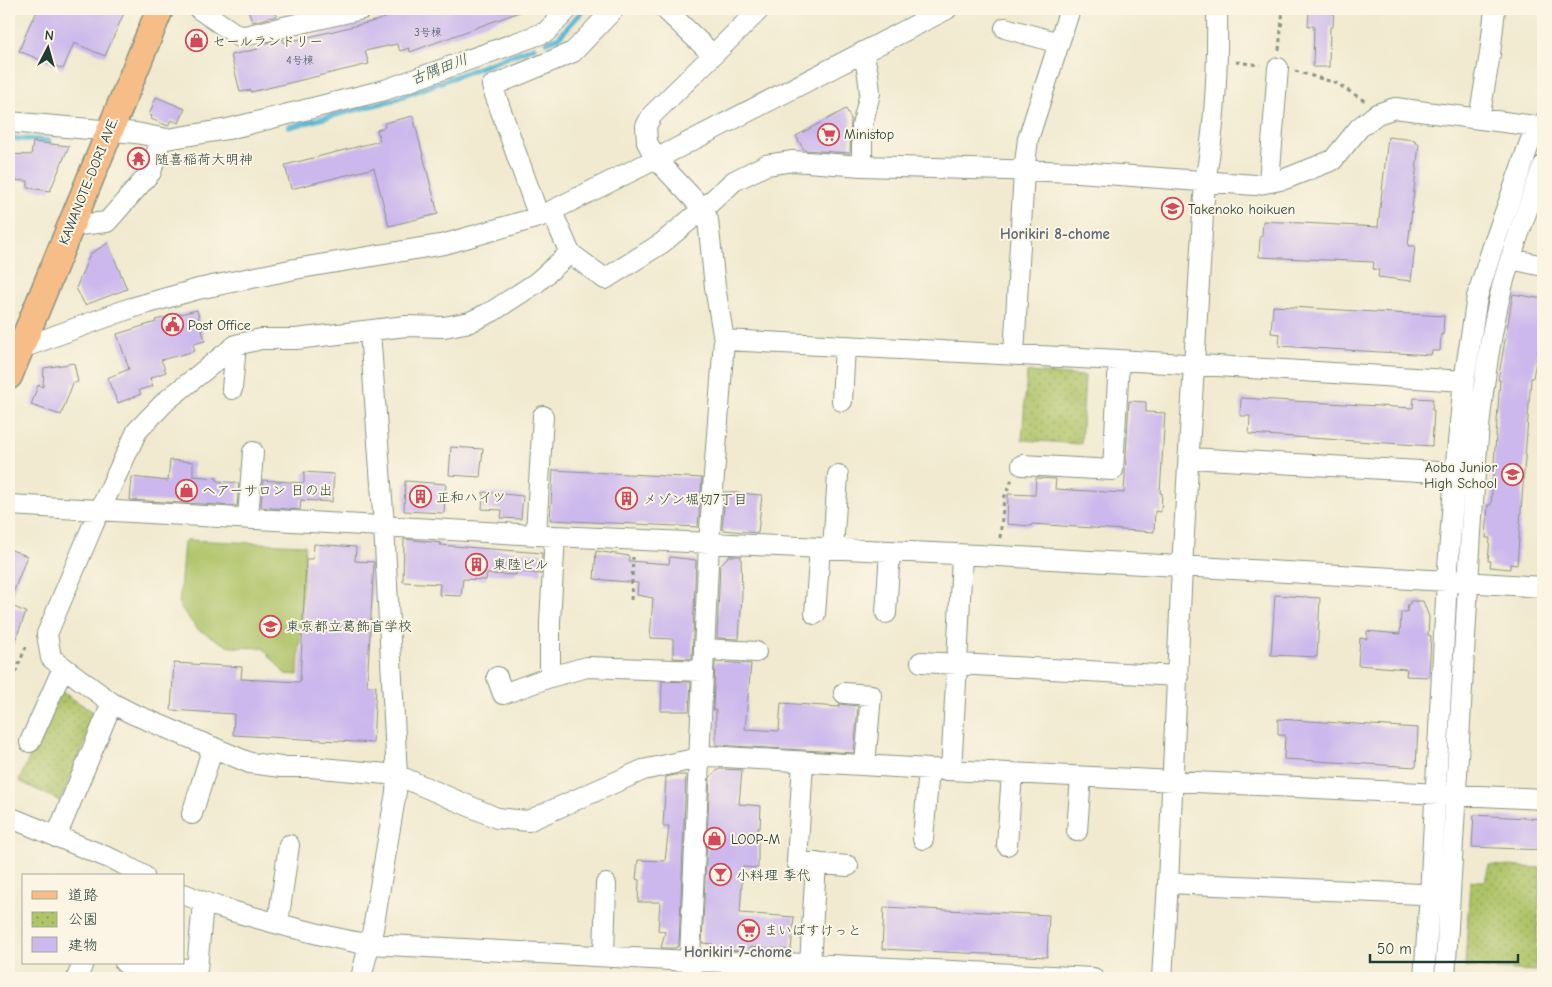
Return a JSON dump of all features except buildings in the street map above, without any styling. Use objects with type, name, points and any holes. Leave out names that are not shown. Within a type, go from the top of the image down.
[{"type":"main road","name":"KAWANOTE-DORI AVE.","points":[[9,376],[14,350],[109,130],[155,10]]},
{"type":"street","points":[[199,9],[240,37],[362,9]]},
{"type":"street","points":[[614,9],[573,52],[492,86],[545,214],[570,253],[605,279],[662,243],[703,210],[734,181],[766,165],[793,161],[862,166],[1078,172],[1255,185],[1285,179],[1333,160],[1359,128],[1377,114],[1395,108],[1542,126]]},
{"type":"street","points":[[665,9],[713,55]]},
{"type":"street","points":[[689,970],[709,543],[724,340],[715,287],[708,220],[703,210],[656,159],[647,142],[646,126],[652,115],[760,9]]},
{"type":"street","points":[[14,350],[132,308],[198,289],[295,269],[446,244],[545,214],[947,9]]},
{"type":"street","points":[[1014,355],[1024,171],[1028,139],[1070,9]]},
{"type":"street","points":[[1162,978],[1182,567],[1205,181],[1212,144],[1218,60],[1217,9]]},
{"type":"street","points":[[1479,119],[1490,54],[1495,9]]},
{"type":"street","points":[[9,122],[109,130],[167,139],[228,129],[385,90],[546,32],[565,10]]},
{"type":"street","points":[[1005,28],[1059,44]]},
{"type":"street","points":[[862,166],[862,126],[870,93],[863,52]]},
{"type":"street","points":[[1269,182],[1278,68]]},
{"type":"street","points":[[1446,795],[1448,581],[1455,473],[1464,381],[1478,298],[1492,249],[1530,142],[1542,126]]},
{"type":"street","points":[[69,226],[107,222],[151,172],[161,138]]},
{"type":"street","points":[[1445,978],[1440,895],[1446,795],[1468,582],[1475,476],[1484,383],[1495,320],[1510,259],[1543,166]]},
{"type":"street","points":[[570,253],[536,283],[470,322],[444,327],[406,326],[296,339],[261,339],[236,345],[166,401],[137,431],[47,634],[51,658],[62,668],[112,703],[131,713],[250,763],[397,775],[497,818],[528,821],[643,770],[708,756],[1172,782],[1543,799]]},
{"type":"street","points":[[1510,259],[1543,266]]},
{"type":"street","points":[[361,978],[373,929],[396,792],[397,775],[384,526],[370,331]]},
{"type":"street","points":[[724,340],[1119,360],[1464,381]]},
{"type":"street","points":[[232,389],[236,345]]},
{"type":"street","points":[[842,401],[845,347]]},
{"type":"street","points":[[1022,466],[1113,470],[1119,360]]},
{"type":"street","points":[[543,416],[550,621],[550,677]]},
{"type":"street","points":[[248,518],[253,452]]},
{"type":"street","points":[[1189,458],[1455,473]]},
{"type":"street","points":[[815,614],[838,475]]},
{"type":"street","points":[[9,505],[546,535],[999,556],[1543,587]]},
{"type":"street","points":[[886,613],[890,551]]},
{"type":"street","points":[[951,770],[962,555]]},
{"type":"street","points":[[704,649],[756,652]]},
{"type":"street","points":[[921,662],[1178,676]]},
{"type":"street","points":[[497,677],[503,694],[550,677],[587,667],[703,671]]},
{"type":"street","points":[[30,742],[62,668]]},
{"type":"street","points":[[844,693],[871,695],[865,765]]},
{"type":"street","points":[[56,836],[112,703]]},
{"type":"street","points":[[192,814],[212,747]]},
{"type":"street","points":[[803,762],[797,862],[848,866]]},
{"type":"street","points":[[923,840],[929,769]]},
{"type":"street","points":[[1007,845],[1012,773]]},
{"type":"street","points":[[1078,831],[1081,777]]},
{"type":"street","points":[[9,817],[119,862],[140,874]]},
{"type":"street","points":[[278,923],[290,845]]},
{"type":"street","points":[[810,964],[816,864]]},
{"type":"street","points":[[1168,883],[1440,895]]},
{"type":"street","points":[[604,956],[606,884]]},
{"type":"street","points":[[185,894],[203,903],[351,942],[369,944],[604,956],[689,970],[810,964],[853,972],[1093,978]]},
{"type":"street","points":[[1424,978],[1440,895]]},
{"type":"street","points":[[132,964],[159,968],[198,969],[203,903]]},
{"type":"street","points":[[78,978],[83,964]]},
{"type":"path","points":[[1278,68],[1282,9]]},
{"type":"path","points":[[1218,60],[1278,68],[1336,83],[1381,113]]},
{"type":"path","points":[[999,556],[1004,498],[1010,482],[1019,466],[1022,466]]},
{"type":"path","points":[[631,600],[635,539]]},
{"type":"path","points":[[9,687],[26,647]]},
{"type":"green space","points":[[1027,372],[1085,376],[1081,444],[1022,440]]},
{"type":"green space","points":[[187,540],[305,545],[298,675],[285,674],[263,648],[230,647],[197,629],[179,605],[184,542]]},
{"type":"green space","points":[[59,690],[98,715],[60,801],[19,781]]},
{"type":"green space","points":[[1489,865],[1541,868],[1535,971],[1465,967],[1470,881],[1485,881]]},
{"type":"waterway","name":"古隅田川","points":[[547,42],[559,37],[584,9]]},
{"type":"waterway","name":"古隅田川","points":[[289,127],[393,100],[534,47]]},
{"type":"waterway","name":"古隅田川","points":[[9,138],[49,141]]},
{"type":"place","name":"セールランドリー","points":[[196,41]]},
{"type":"place","name":"Ministop","points":[[828,134]]},
{"type":"place","name":"随喜稲荷大明神","points":[[139,159]]},
{"type":"place","name":"Takenoko hoikuen","points":[[1172,209]]},
{"type":"place","name":"Post Office","points":[[172,325]]},
{"type":"place","name":"Aoba Junior High School","points":[[1513,475]]},
{"type":"place","name":"ヘアーサロン 日の出","points":[[186,490]]},
{"type":"place","name":"正和ハイツ","points":[[420,497]]},
{"type":"place","name":"メゾン堀切7丁目","points":[[627,499]]},
{"type":"place","name":"東陸ビル","points":[[477,564]]},
{"type":"place","name":"東京都立葛飾盲学校","points":[[270,626]]},
{"type":"place","name":"LOOP-M","points":[[715,839]]},
{"type":"place","name":"小料理 季代","points":[[720,875]]},
{"type":"place","name":"まいばすけっと","points":[[748,930]]},
{"type":"district","name":"Horikiri 8-chome","points":[[1055,234]]},
{"type":"district","name":"Horikiri 7-chome","points":[[738,952]]}]
